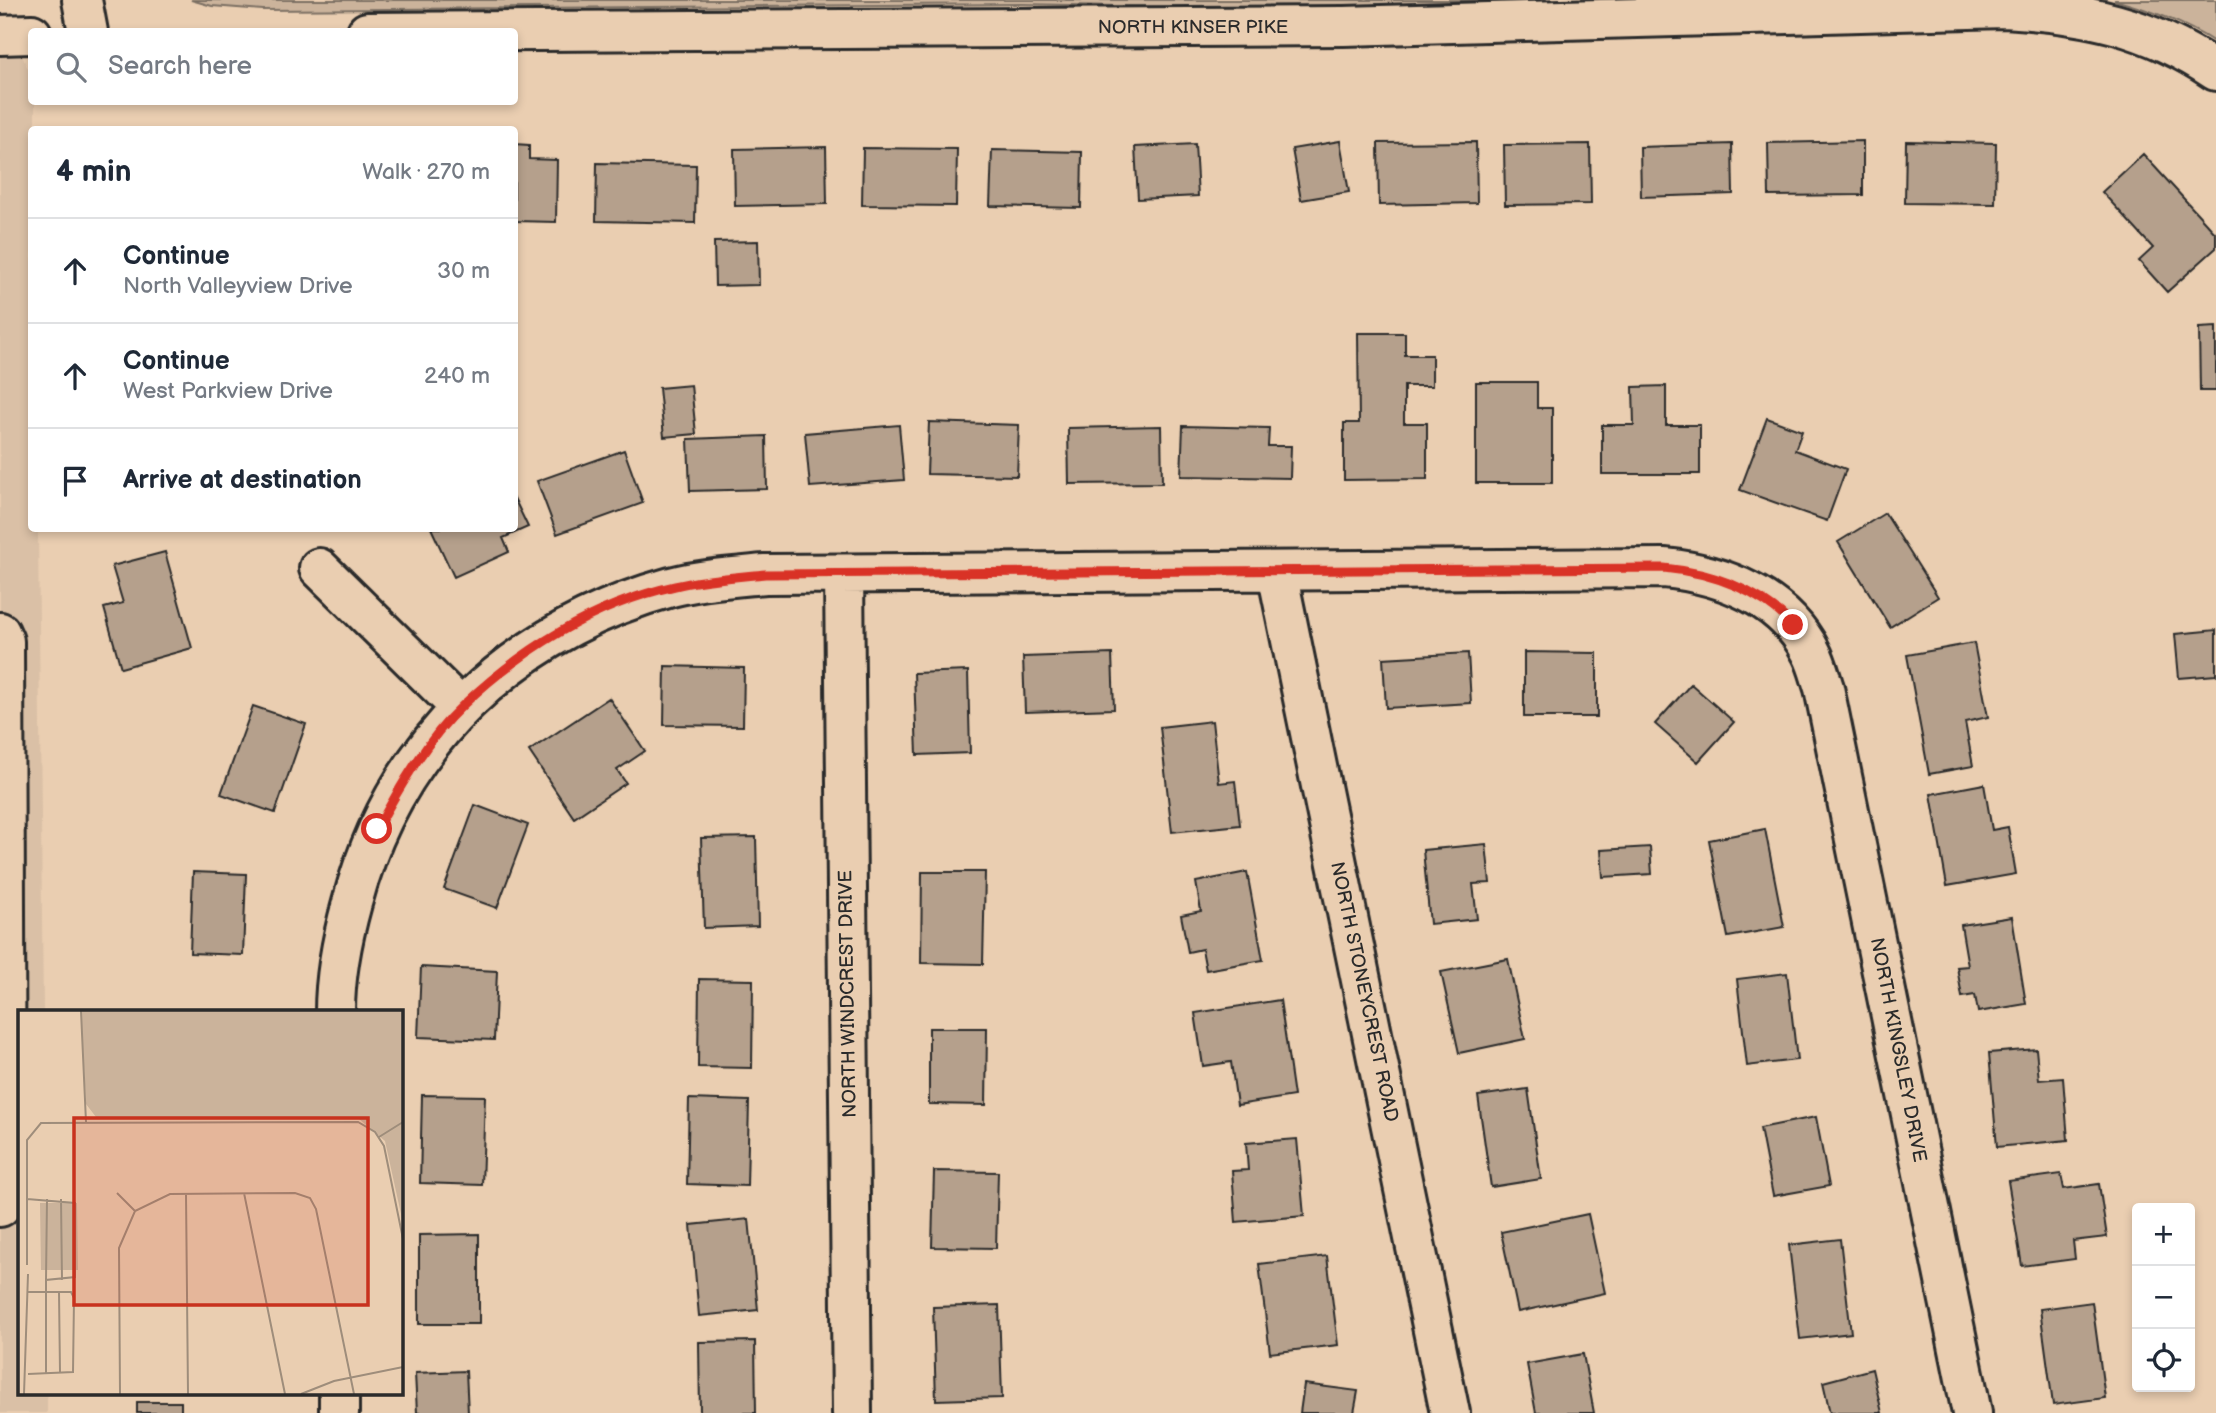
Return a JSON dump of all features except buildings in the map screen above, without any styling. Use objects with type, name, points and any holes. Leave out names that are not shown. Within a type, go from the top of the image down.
[{"type":"street","points":[[82,0],[87,28]]},
{"type":"street","name":"NORTH KINSER PIKE","points":[[518,31],[1344,26],[2006,8],[2057,11],[2100,18],[2175,46],[2216,71]]},
{"type":"street","points":[[0,35],[28,34]]},
{"type":"street","points":[[319,568],[460,707]]},
{"type":"street","name":"NORTH KINGSLEY DRIVE","points":[[335,1010],[335,982],[344,930],[358,879],[377,829],[417,760],[460,707],[536,646],[584,620],[632,599],[673,586],[765,574],[1664,568],[1711,575],[1739,587],[1778,610],[1793,625],[1812,652],[1824,688],[1972,1413]]},
{"type":"street","name":"NORTH STONEYCREST ROAD","points":[[1278,572],[1450,1413]]},
{"type":"street","name":"NORTH WINDCREST DRIVE","points":[[844,574],[852,1413]]},
{"type":"street","points":[[0,632],[4,641],[6,1165],[6,1201],[0,1207]]},
{"type":"shaded area","points":[[191,0],[1728,0],[1256,9],[1022,4],[263,10],[212,6]]},
{"type":"shaded area","points":[[2114,0],[2216,0],[2216,43],[2166,17]]},
{"type":"shaded area","points":[[0,9],[28,69],[28,105],[35,105],[35,126],[28,126],[28,532],[38,532],[43,1010],[18,1010],[18,1396],[47,1396],[47,1413],[0,1413]]},
{"type":"route","points":[[377,829],[417,760],[460,707],[525,653],[559,632],[632,599],[673,586],[720,578],[765,574],[1664,568],[1689,570],[1730,583],[1778,610],[1793,625]]}]
